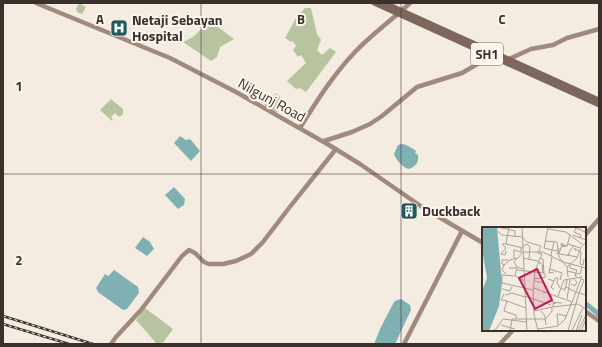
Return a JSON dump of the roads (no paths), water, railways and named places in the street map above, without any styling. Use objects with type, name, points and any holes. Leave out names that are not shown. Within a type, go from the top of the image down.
[{"type":"main road","name":"SH1","points":[[374,3],[400,12],[599,105]]},
{"type":"main road","name":"SH1","points":[[385,3],[400,12]]},
{"type":"main road","name":"SH1","points":[[492,54],[509,59],[599,100]]},
{"type":"street","name":"Nilgunj Road","points":[[36,3],[170,58],[236,92],[324,141],[422,207],[482,242]]},
{"type":"street","points":[[300,128],[322,93],[354,53],[384,24],[410,3]]},
{"type":"street","points":[[509,59],[531,49],[553,45],[567,38],[599,29]]},
{"type":"street","points":[[324,141],[352,132],[370,124],[417,87],[462,73],[492,54]]},
{"type":"street","points":[[111,344],[141,310],[182,256],[189,250],[196,253],[204,262],[209,264],[223,264],[236,261],[251,254],[263,242],[336,149]]},
{"type":"street","points":[[586,234],[599,219]]},
{"type":"street","points":[[404,344],[462,231]]},
{"type":"street","points":[[586,312],[599,321]]},
{"type":"street","points":[[500,344],[512,331]]},
{"type":"water","points":[[180,136],[186,140],[190,139],[200,151],[191,161],[174,143]]},
{"type":"water","points":[[398,145],[407,145],[416,151],[415,153],[418,155],[416,164],[414,167],[409,169],[404,167],[396,159],[394,154]]},
{"type":"water","points":[[174,187],[185,199],[184,205],[178,209],[165,195]]},
{"type":"water","points":[[143,237],[150,242],[154,249],[147,256],[135,248]]},
{"type":"water","points":[[114,270],[138,287],[139,293],[127,309],[123,310],[98,292],[96,288],[105,274],[108,276]]},
{"type":"water","points":[[401,299],[410,305],[411,310],[395,344],[374,344],[394,302]]},
{"type":"water","points":[[586,301],[599,311],[599,318],[586,307]]},
{"type":"railway","points":[[3,316],[93,344]]},
{"type":"railway","points":[[3,324],[69,344]]},
{"type":"place","name":"Netaji Sebayan Hospital","points":[[119,28]]},
{"type":"place","name":"Duckback","points":[[409,211]]}]
